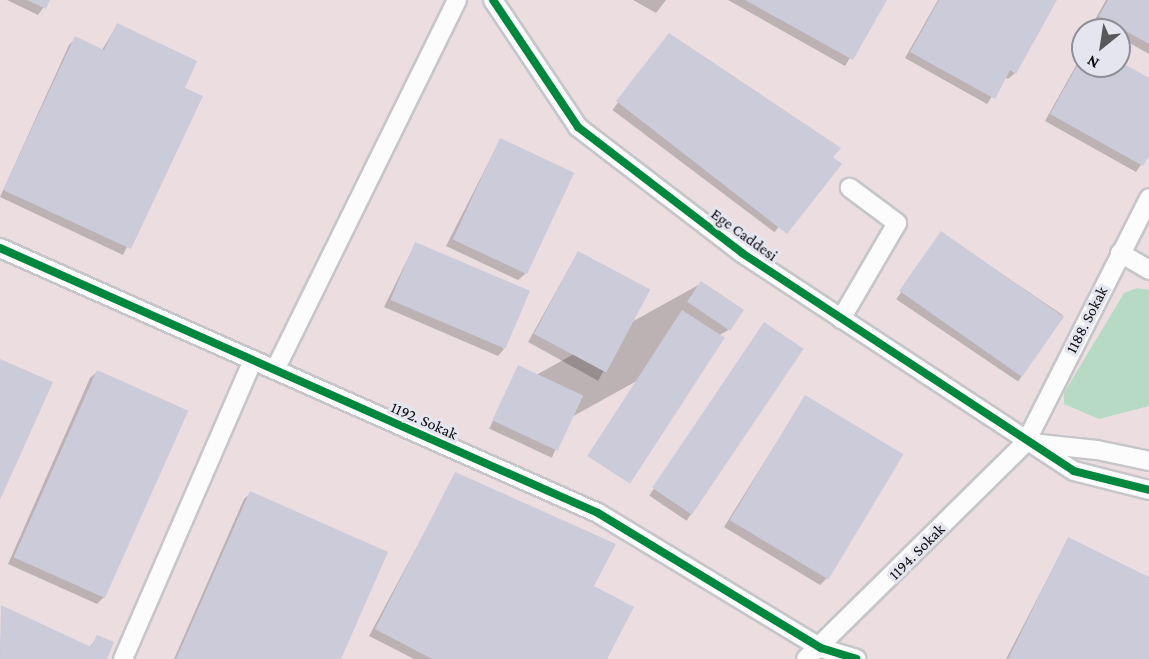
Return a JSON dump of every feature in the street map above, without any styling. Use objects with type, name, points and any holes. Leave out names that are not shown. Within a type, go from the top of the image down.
[{"type":"street","points":[[275,370],[457,0]]},
{"type":"street","name":"Ege Caddesi","points":[[493,0],[578,127],[742,253],[1026,442],[1074,471],[1149,490]]},
{"type":"street","points":[[841,319],[897,223],[850,188]]},
{"type":"street","name":"1188. Sokak","points":[[1026,442],[1149,198]]},
{"type":"street","name":"1192. Sokak","points":[[0,248],[598,513],[821,648],[856,659]]},
{"type":"street","points":[[1120,253],[1149,270]]},
{"type":"street","points":[[123,659],[254,360]]},
{"type":"street","points":[[1026,442],[1147,457]]},
{"type":"street","name":"1194. Sokak","points":[[806,659],[821,648],[1026,442]]},
{"type":"shaded area","points":[[0,0],[1149,0],[1149,659],[0,659]]},
{"type":"green space","points":[[1137,288],[1149,290],[1149,406],[1099,419],[1064,404],[1064,393],[1124,293]]},
{"type":"building","points":[[27,0],[50,0],[46,9]]},
{"type":"building","points":[[745,0],[887,0],[853,60]]},
{"type":"building","points":[[939,0],[1057,0],[1016,74],[1010,70],[995,99],[910,52]]},
{"type":"building","points":[[1108,0],[1149,0],[1149,44],[1131,34],[1131,18],[1099,16]]},
{"type":"building","points":[[117,23],[197,61],[185,88],[203,96],[131,249],[3,190],[75,36],[104,50]]},
{"type":"building","points":[[669,33],[841,148],[833,157],[842,164],[787,234],[616,101]]},
{"type":"building","points":[[1131,68],[1149,78],[1149,156],[1143,166],[1050,114],[1071,76],[1131,78]]},
{"type":"building","points":[[500,138],[574,173],[527,274],[453,240]]},
{"type":"building","points":[[941,231],[1064,317],[1022,377],[899,291]]},
{"type":"building","points":[[415,242],[530,291],[505,349],[390,300]]},
{"type":"building","points":[[578,251],[650,289],[606,372],[534,334]]},
{"type":"building","points":[[701,281],[744,310],[730,331],[687,302]]},
{"type":"building","points":[[682,310],[725,338],[630,484],[587,456]]},
{"type":"building","points":[[764,322],[804,349],[692,515],[652,488]]},
{"type":"building","points":[[0,359],[53,382],[0,500]]},
{"type":"building","points":[[518,365],[583,395],[557,451],[492,420]]},
{"type":"building","points":[[97,370],[188,411],[105,598],[14,557]]},
{"type":"building","points":[[805,395],[904,454],[828,579],[730,520]]},
{"type":"building","points":[[455,472],[616,544],[594,586],[634,607],[607,659],[432,659],[375,629]]},
{"type":"building","points":[[250,491],[388,552],[341,659],[176,659]]},
{"type":"building","points":[[1068,537],[1149,577],[1149,659],[1008,659]]},
{"type":"building","points":[[1,605],[91,647],[97,635],[114,642],[107,659],[0,659]]},
{"type":"cycle path","points":[[493,0],[578,127],[742,253],[1074,471],[1149,490]]},
{"type":"cycle path","points":[[0,248],[598,513],[821,648],[856,659]]}]
